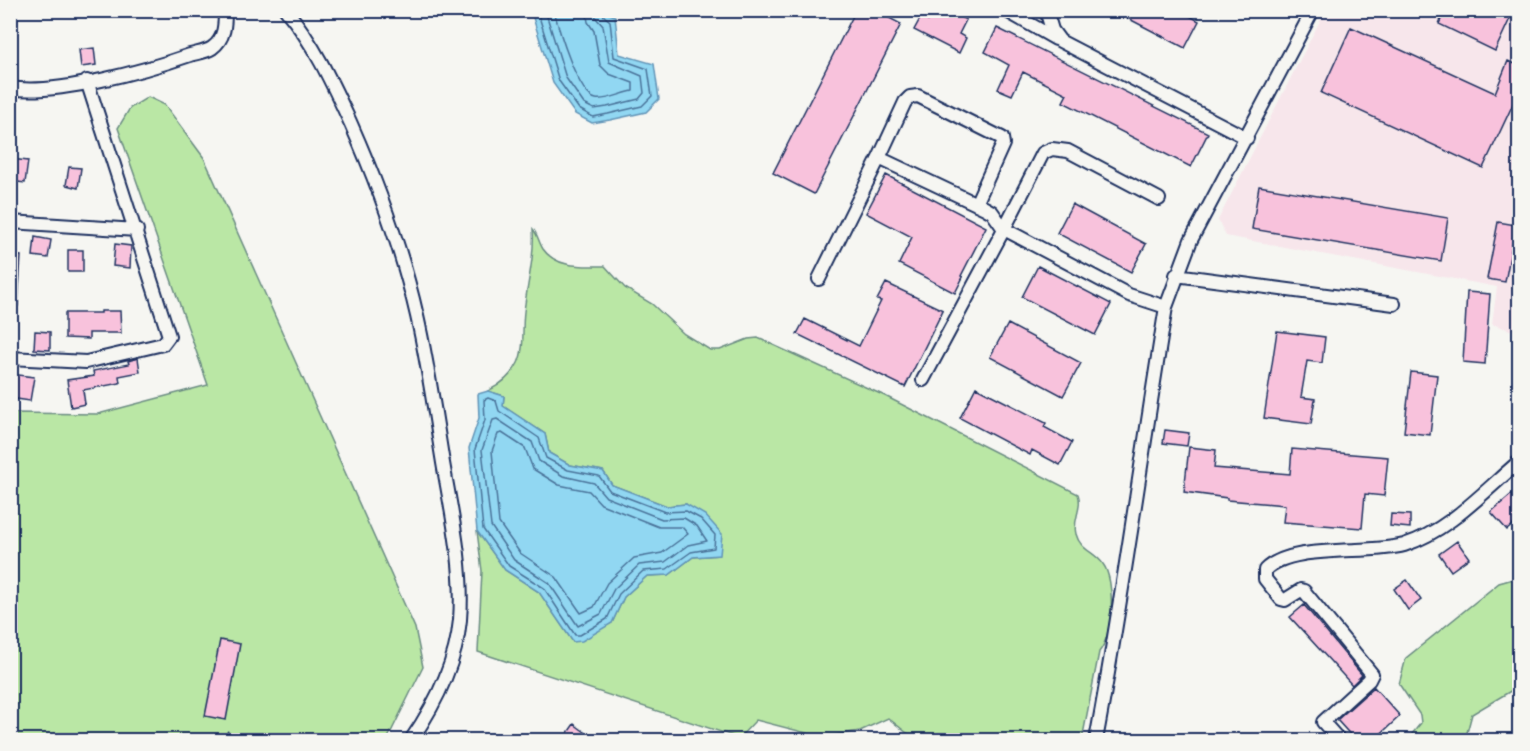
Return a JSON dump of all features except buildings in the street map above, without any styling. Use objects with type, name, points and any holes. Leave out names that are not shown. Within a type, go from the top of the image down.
[{"type":"street","points":[[10,88],[48,89],[161,65],[212,48],[220,40],[224,30],[225,10]]},
{"type":"street","points":[[286,10],[325,66],[389,220],[417,316],[431,390],[456,542],[460,622],[452,660],[440,692],[411,741]]},
{"type":"street","points":[[1005,10],[1247,138]]},
{"type":"street","points":[[1046,10],[1052,30],[1060,41]]},
{"type":"street","points":[[1096,741],[1122,604],[1144,442],[1166,307],[1176,275],[1191,240],[1313,10]]},
{"type":"street","points":[[10,358],[86,362],[167,341],[168,330],[87,81]]},
{"type":"street","points":[[819,279],[905,102],[910,97],[918,96],[1002,138],[1003,144],[976,204]]},
{"type":"street","points":[[923,380],[1043,153],[1052,149],[1068,151],[1159,199]]},
{"type":"street","points":[[879,158],[992,212],[1004,229],[1130,294],[1166,307]]},
{"type":"street","points":[[10,222],[136,230]]},
{"type":"street","points":[[1176,275],[1394,304]]},
{"type":"street","points":[[1339,741],[1323,722],[1369,680],[1372,674],[1304,591],[1296,592],[1285,600],[1281,599],[1265,579],[1266,567],[1301,555],[1389,548],[1416,540],[1447,522],[1520,461]]},
{"type":"path","points":[[227,731],[238,741]]},
{"type":"shaded area","points":[[1325,11],[1519,11],[1519,333],[1492,324],[1497,287],[1226,236],[1218,220]]},
{"type":"green space","points":[[148,97],[165,105],[204,158],[415,628],[423,667],[387,740],[11,740],[11,413],[98,414],[208,385],[118,128],[130,108]]},
{"type":"green space","points":[[533,229],[543,249],[556,260],[571,265],[605,266],[625,288],[652,304],[684,334],[710,350],[720,350],[748,339],[758,338],[885,396],[1078,494],[1076,534],[1081,544],[1103,564],[1110,583],[1111,595],[1110,622],[1104,644],[1099,652],[1082,740],[922,740],[907,733],[888,718],[860,731],[822,737],[756,720],[739,738],[478,652],[482,571],[477,531],[505,570],[539,592],[573,642],[612,623],[624,597],[647,576],[669,575],[693,557],[719,555],[686,504],[667,506],[612,485],[603,471],[570,465],[549,453],[545,434],[503,406],[504,396],[488,391],[509,376],[520,357],[533,250]]},
{"type":"green space","points":[[1513,579],[1519,580],[1519,614],[1516,620],[1519,635],[1519,686],[1472,714],[1465,740],[1407,740],[1421,723],[1420,715],[1399,684],[1406,658],[1499,583]]},
{"type":"water","points":[[531,11],[602,11],[615,16],[619,54],[654,64],[659,99],[646,112],[610,120],[592,123],[575,114],[553,83]]},
{"type":"water","points":[[488,391],[504,396],[503,406],[545,434],[549,453],[570,465],[603,471],[612,485],[667,506],[686,504],[705,515],[722,534],[720,555],[693,557],[669,575],[647,576],[624,597],[612,623],[582,641],[573,642],[539,592],[505,570],[477,531],[469,448],[479,418],[478,394]]}]
